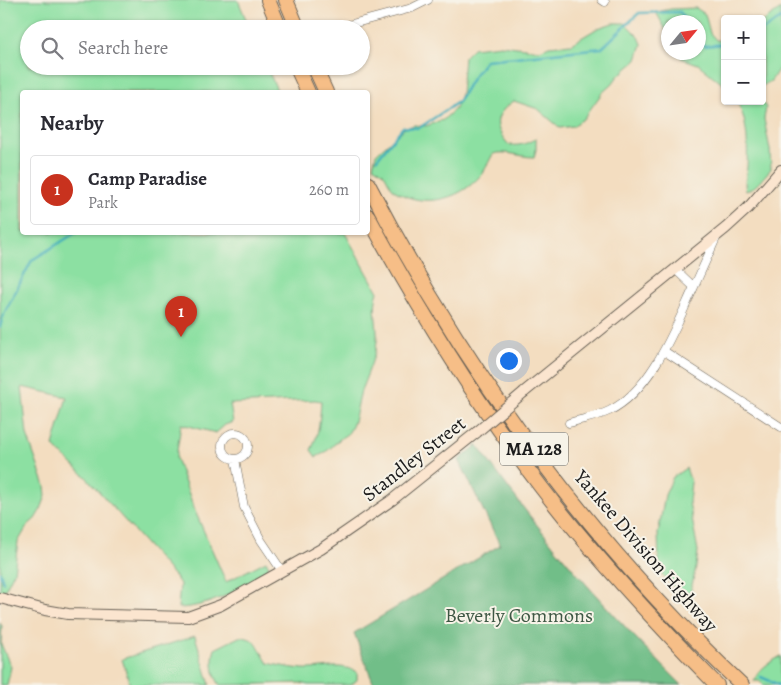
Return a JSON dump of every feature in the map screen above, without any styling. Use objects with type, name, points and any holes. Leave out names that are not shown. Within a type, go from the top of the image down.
[{"type":"highway","points":[[268,0],[276,20]]},
{"type":"highway","points":[[286,0],[294,20]]},
{"type":"highway","points":[[300,75],[307,90]]},
{"type":"highway","points":[[318,75],[325,90]]},
{"type":"highway","name":"Yankee Division Highway","points":[[370,188],[433,300],[488,387],[566,493],[626,565],[672,616],[742,685]]},
{"type":"highway","name":"Yankee Division Highway","points":[[370,220],[408,288],[473,393],[540,486],[607,568],[668,636],[717,685]]},
{"type":"street","points":[[367,20],[412,8],[428,0]]},
{"type":"street","name":"Standley Street","points":[[0,598],[62,613],[80,615],[188,617],[221,605],[321,549],[392,500],[717,236],[748,208],[781,170]]},
{"type":"street","points":[[568,423],[600,414],[624,402],[649,375],[664,351],[717,236]]},
{"type":"street","points":[[676,270],[694,287]]},
{"type":"street","points":[[664,351],[781,427]]},
{"type":"street","points":[[235,459],[244,507],[261,540],[282,571]]},
{"type":"green space","points":[[0,0],[238,0],[246,20],[20,20],[20,75],[270,75],[277,90],[20,90],[20,235],[346,235],[378,292],[375,304],[376,346],[360,393],[352,427],[348,433],[329,449],[316,457],[311,450],[320,420],[321,401],[230,404],[233,422],[225,425],[216,433],[181,424],[176,458],[195,511],[226,582],[266,561],[269,567],[263,576],[232,592],[201,605],[178,608],[180,584],[176,578],[86,477],[53,446],[67,397],[22,387],[27,435],[45,486],[46,496],[35,519],[28,525],[18,542],[14,572],[4,592],[0,593]]},
{"type":"green space","points":[[696,8],[705,15],[661,15],[661,21],[656,12]]},
{"type":"green space","points":[[781,9],[781,65],[771,81],[766,84],[766,60],[766,19]]},
{"type":"green space","points":[[706,18],[710,33],[716,40],[721,41],[721,83],[698,64],[687,60],[706,60]]},
{"type":"green space","points":[[613,23],[625,23],[639,37],[642,44],[637,60],[602,93],[583,119],[573,126],[560,128],[538,109],[514,101],[499,116],[498,127],[509,145],[523,144],[536,138],[534,157],[503,153],[493,154],[476,181],[455,194],[432,200],[420,200],[397,192],[392,188],[383,173],[373,166],[376,154],[405,128],[414,125],[426,126],[443,120],[455,109],[461,94],[464,57],[473,48],[501,45],[540,50],[549,46],[571,44],[598,28]]},
{"type":"green space","points":[[738,105],[764,105],[766,108],[764,119],[770,150],[771,169],[757,185],[746,191],[746,133]]},
{"type":"green space","name":"Beverly Commons","points":[[477,445],[557,550],[591,590],[682,685],[374,685],[354,633],[500,545],[459,460]]},
{"type":"green space","points":[[686,468],[691,482],[689,502],[698,551],[689,599],[684,603],[674,587],[662,575],[659,564],[658,534],[665,495],[673,477]]},
{"type":"green space","points":[[0,623],[2,626],[1,644],[11,667],[7,685],[0,685]]},
{"type":"green space","points":[[195,636],[210,685],[130,685],[122,659]]},
{"type":"green space","points":[[239,637],[250,639],[254,642],[268,663],[303,669],[344,667],[357,672],[357,680],[351,685],[308,685],[300,683],[220,685],[213,668],[215,649]]},
{"type":"green space","points":[[781,656],[781,685],[764,685],[759,681],[754,681],[762,669]]},
{"type":"waterway","points":[[377,159],[403,127],[419,128],[458,102],[486,60],[602,48],[639,13],[680,12],[682,15]]},
{"type":"waterway","points":[[766,28],[781,18]]},
{"type":"waterway","points":[[706,46],[721,44]]},
{"type":"waterway","points":[[0,327],[3,316],[32,260],[72,235]]},
{"type":"waterway","points":[[0,572],[3,582]]},
{"type":"waterway","points":[[761,677],[779,685]]},
{"type":"place","name":"Camp Paradise","points":[[181,337]]}]
